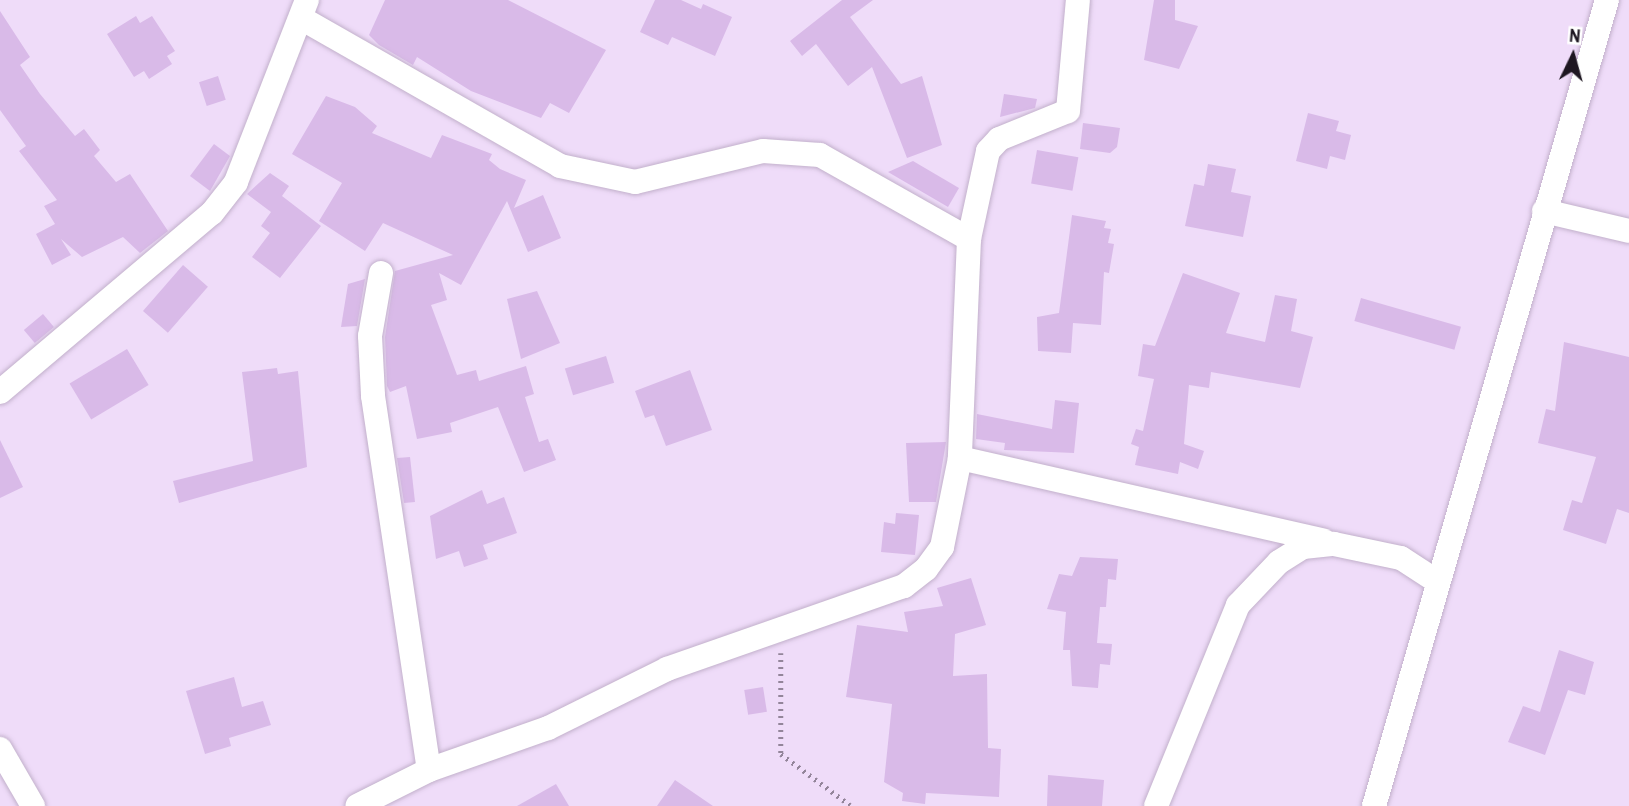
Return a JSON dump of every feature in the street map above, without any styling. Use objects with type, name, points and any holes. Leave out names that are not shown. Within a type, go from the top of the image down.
[{"type":"street","points":[[357,806],[429,770],[548,728],[667,669],[904,586],[926,569],[942,547],[960,458],[969,239],[988,151],[999,139],[1069,111],[1078,0]]},
{"type":"street","points":[[1374,806],[1607,0]]},
{"type":"street","points":[[0,392],[212,213],[250,160],[304,9],[561,166],[635,182],[763,151],[820,155],[969,239]]},
{"type":"street","points":[[1544,211],[1629,231]]},
{"type":"street","points":[[381,273],[370,335],[373,396],[429,770]]},
{"type":"street","points":[[960,458],[1401,558],[1438,582]]},
{"type":"street","points":[[1156,806],[1238,605],[1279,562],[1303,547],[1334,544]]},
{"type":"street","points":[[0,749],[33,806]]},
{"type":"path","points":[[781,631],[781,754],[850,805]]},
{"type":"building","points":[[385,0],[508,0],[606,50],[569,113],[550,103],[541,118],[471,91],[417,57],[413,65],[379,45],[369,35]]},
{"type":"building","points":[[655,0],[681,0],[701,9],[703,4],[732,17],[715,56],[672,37],[668,45],[640,32]]},
{"type":"building","points":[[842,0],[873,0],[850,17],[901,84],[922,76],[942,145],[907,158],[872,67],[848,86],[816,44],[802,56],[790,41]]},
{"type":"building","points":[[1154,0],[1175,0],[1175,20],[1198,26],[1179,69],[1144,60]]},
{"type":"building","points":[[0,11],[30,57],[20,65],[40,94],[75,136],[84,129],[100,150],[94,156],[116,182],[130,174],[168,231],[140,253],[123,237],[82,257],[61,239],[71,255],[52,265],[36,234],[55,224],[44,206],[57,200],[19,151],[26,146],[0,110]]},
{"type":"building","points":[[136,16],[140,23],[152,16],[175,51],[167,56],[172,64],[149,79],[144,71],[134,77],[107,34]]},
{"type":"building","points":[[218,76],[226,100],[207,106],[199,82]]},
{"type":"building","points":[[1004,94],[1037,99],[1035,108],[1000,117]]},
{"type":"building","points":[[326,96],[355,107],[377,126],[372,133],[431,158],[442,135],[492,154],[489,160],[500,169],[526,180],[514,208],[543,195],[561,238],[528,252],[507,201],[461,285],[439,273],[447,300],[431,305],[457,375],[476,370],[479,381],[526,366],[534,394],[525,397],[539,442],[548,439],[556,460],[524,472],[498,407],[450,423],[452,432],[417,439],[406,386],[390,392],[387,386],[385,337],[395,271],[453,255],[383,223],[365,251],[319,221],[342,183],[292,154]]},
{"type":"building","points":[[1308,113],[1339,121],[1336,131],[1351,135],[1345,160],[1330,156],[1327,169],[1296,161]]},
{"type":"building","points":[[1083,123],[1120,128],[1117,147],[1110,153],[1080,149]]},
{"type":"building","points":[[214,144],[230,156],[210,191],[190,176]]},
{"type":"building","points":[[1037,150],[1078,157],[1072,191],[1031,183]]},
{"type":"building","points":[[913,161],[959,188],[948,207],[888,172]]},
{"type":"building","points":[[1208,164],[1236,169],[1231,192],[1251,196],[1243,237],[1185,226],[1194,184],[1204,186]]},
{"type":"building","points":[[270,173],[289,186],[282,196],[321,226],[280,278],[252,257],[270,233],[261,226],[271,212],[247,194]]},
{"type":"building","points":[[1072,215],[1106,221],[1104,228],[1111,229],[1108,243],[1114,244],[1109,273],[1104,272],[1101,325],[1073,323],[1071,353],[1038,351],[1037,317],[1059,313]]},
{"type":"building","points":[[183,265],[208,287],[168,333],[143,311]]},
{"type":"building","points":[[1183,273],[1240,293],[1226,333],[1265,342],[1275,295],[1297,299],[1291,331],[1313,337],[1300,388],[1211,372],[1209,388],[1189,385],[1184,444],[1204,451],[1198,469],[1180,462],[1178,474],[1135,465],[1139,447],[1131,444],[1136,429],[1143,431],[1154,379],[1138,376],[1143,344],[1155,346]]},
{"type":"building","points":[[365,279],[357,326],[341,327],[348,284]]},
{"type":"building","points":[[537,291],[560,343],[521,359],[507,299]]},
{"type":"building","points":[[1361,298],[1461,327],[1454,350],[1354,321]]},
{"type":"building","points":[[43,314],[54,327],[35,343],[24,330]]},
{"type":"building","points":[[1564,342],[1629,357],[1629,513],[1617,509],[1606,544],[1563,530],[1572,500],[1582,503],[1596,457],[1538,443],[1546,409],[1555,411]]},
{"type":"building","points":[[127,349],[149,385],[91,420],[70,384]]},
{"type":"building","points":[[606,356],[614,383],[573,395],[565,369]]},
{"type":"building","points":[[277,368],[278,374],[298,371],[307,467],[179,503],[173,481],[253,461],[242,372]]},
{"type":"building","points":[[690,370],[712,430],[666,446],[654,415],[645,418],[635,391]]},
{"type":"building","points":[[1055,400],[1079,403],[1074,453],[1004,450],[1005,443],[976,439],[977,414],[1052,429]]},
{"type":"building","points":[[0,440],[23,487],[0,498]]},
{"type":"building","points":[[946,442],[936,502],[909,502],[906,443]]},
{"type":"building","points":[[410,457],[415,502],[404,503],[397,458]]},
{"type":"building","points":[[482,490],[487,504],[504,497],[517,533],[483,545],[488,559],[464,567],[459,551],[436,559],[430,516]]},
{"type":"building","points":[[896,513],[919,515],[915,555],[881,552],[884,522],[895,524]]},
{"type":"building","points":[[1080,557],[1118,559],[1116,580],[1108,579],[1106,607],[1100,607],[1097,643],[1112,644],[1110,665],[1100,664],[1098,688],[1072,686],[1070,650],[1063,650],[1066,612],[1047,609],[1059,574],[1072,576]]},
{"type":"building","points":[[971,578],[986,625],[955,634],[953,676],[987,674],[988,748],[1001,749],[999,797],[926,793],[925,804],[902,801],[903,793],[884,782],[892,704],[846,697],[857,625],[908,632],[904,612],[943,606],[937,588]]},
{"type":"building","points":[[1559,650],[1594,662],[1585,695],[1568,690],[1545,755],[1508,742],[1523,706],[1540,712]]},
{"type":"building","points":[[234,677],[242,707],[263,701],[271,725],[229,738],[231,746],[205,754],[186,691]]},
{"type":"building","points":[[763,687],[767,712],[748,715],[744,690]]},
{"type":"building","points":[[1048,775],[1104,780],[1102,806],[1047,806]]},
{"type":"building","points":[[675,780],[713,806],[657,806]]},
{"type":"building","points":[[556,784],[569,806],[517,806]]}]
